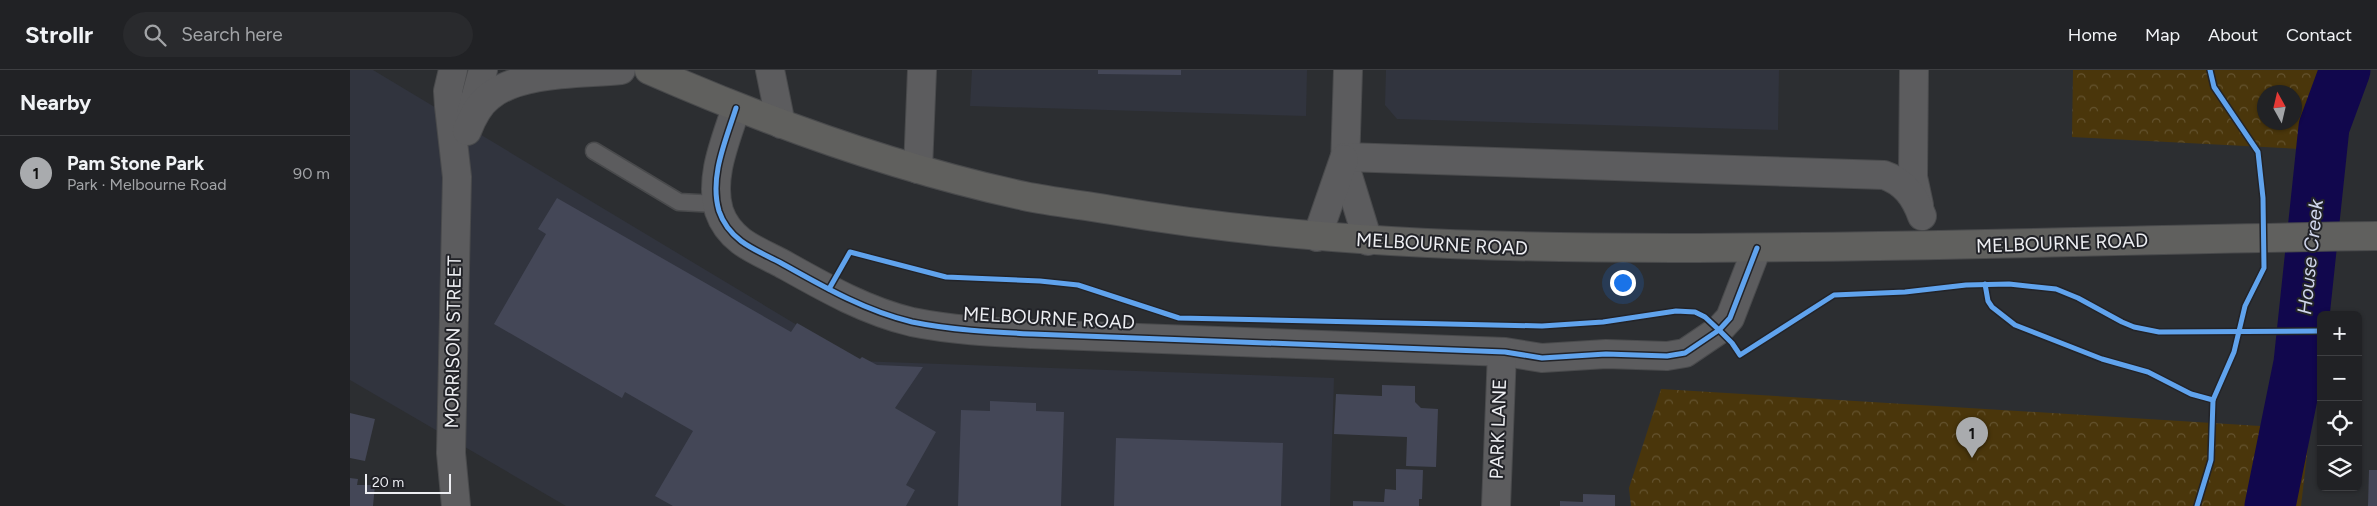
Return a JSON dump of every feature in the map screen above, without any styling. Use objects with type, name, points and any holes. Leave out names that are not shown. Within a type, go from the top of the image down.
[{"type":"main road","name":"MELBOURNE ROAD","points":[[649,70],[736,108],[918,170],[1035,198],[1173,221],[1317,237],[1541,248],[1757,248],[1940,247],[2252,237],[2371,236]]},
{"type":"street","name":"MORRISON STREET","points":[[453,70],[448,91],[448,106],[457,177],[450,452],[456,506]]},
{"type":"street","name":"MORRISON STREET","points":[[457,177],[467,131],[484,70]]},
{"type":"street","name":"MORRISON STREET","points":[[467,131],[480,105],[490,95],[507,86],[542,77],[621,70]]},
{"type":"street","points":[[770,70],[781,124]]},
{"type":"street","points":[[918,170],[922,70]]},
{"type":"street","points":[[1348,70],[1344,157],[1349,181],[1368,241]]},
{"type":"street","points":[[1914,70],[1913,177],[1922,216]]},
{"type":"street","name":"MELBOURNE ROAD","points":[[736,108],[719,164],[716,191],[724,222],[742,242],[828,289],[880,312],[921,323],[981,331],[1502,352],[1542,358],[1606,354],[1667,356],[1685,353],[1719,330],[1730,318],[1757,248]]},
{"type":"street","points":[[1862,174],[1874,172],[1890,164],[1906,149],[1912,136]]},
{"type":"street","points":[[1344,157],[1884,175],[1900,183],[1913,198],[1940,247]]},
{"type":"street","points":[[1317,237],[1344,157]]},
{"type":"street","name":"PARK LANE","points":[[1496,506],[1502,352]]},
{"type":"lane","points":[[594,151],[680,202],[718,204]]},
{"type":"shaded area","points":[[350,70],[373,70],[857,361],[1334,378],[1330,506],[566,506],[350,380]]},
{"type":"shaded area","points":[[972,70],[1307,70],[1306,116],[970,106]]},
{"type":"shaded area","points":[[1386,70],[1779,70],[1778,130],[1397,119],[1385,105]]},
{"type":"green space","points":[[2073,70],[2345,70],[2324,127],[2319,150],[2072,137]]},
{"type":"green space","points":[[1661,389],[2310,429],[2301,506],[1631,506],[1629,488]]},
{"type":"building","points":[[1098,70],[1181,70],[1181,75],[1098,74]]},
{"type":"building","points":[[557,198],[791,332],[797,323],[860,359],[862,357],[877,365],[923,367],[895,408],[936,432],[906,485],[915,490],[906,506],[673,506],[655,496],[693,431],[625,392],[622,398],[494,324],[546,234],[538,229]]},
{"type":"building","points":[[1382,385],[1415,386],[1415,402],[1421,408],[1438,409],[1436,467],[1406,466],[1407,437],[1334,434],[1336,394],[1382,396]]},
{"type":"building","points":[[990,401],[1036,403],[1036,411],[1064,412],[1061,506],[958,506],[961,410],[990,411]]},
{"type":"building","points":[[350,413],[375,419],[365,461],[350,458]]},
{"type":"building","points":[[1116,438],[1283,443],[1281,506],[1114,506]]},
{"type":"building","points":[[1396,469],[1423,470],[1422,499],[1419,499],[1419,506],[1353,506],[1353,501],[1384,502],[1385,489],[1396,490]]},
{"type":"building","points":[[2369,470],[2377,470],[2377,506],[2368,506]]},
{"type":"building","points":[[350,478],[358,479],[357,485],[375,485],[373,506],[350,506]]},
{"type":"building","points":[[1583,494],[1615,495],[1615,506],[1560,506],[1560,501],[1583,502]]},
{"type":"waterway","name":"House Creek","points":[[2270,506],[2299,363],[2324,127],[2345,70]]},
{"type":"cycle path","points":[[2197,506],[2211,460],[2213,400],[2234,352],[2245,306],[2264,268],[2263,198],[2258,152],[2214,87],[2210,70]]},
{"type":"cycle path","points":[[736,108],[720,159],[716,185],[719,211],[725,224],[734,235],[756,250],[861,305],[912,322],[942,327],[1032,334],[1505,352],[1542,358],[1606,354],[1667,356],[1685,353],[1719,330],[1730,318],[1757,248]]},
{"type":"cycle path","points":[[829,289],[850,252],[946,277],[1040,281],[1078,285],[1179,318],[1542,326],[1603,322],[1676,311],[1695,312],[1705,317],[1719,330],[1732,343],[1740,355],[1834,295],[1905,292],[1966,285],[2009,284],[2056,289],[2078,298],[2122,322],[2134,327],[2159,332],[2317,331]]},
{"type":"cycle path","points":[[1985,284],[1988,301],[1992,307],[2015,325],[2102,359],[2148,372],[2191,394],[2213,400]]},
{"type":"place","name":"Pam Stone Park","points":[[1972,458]]}]
